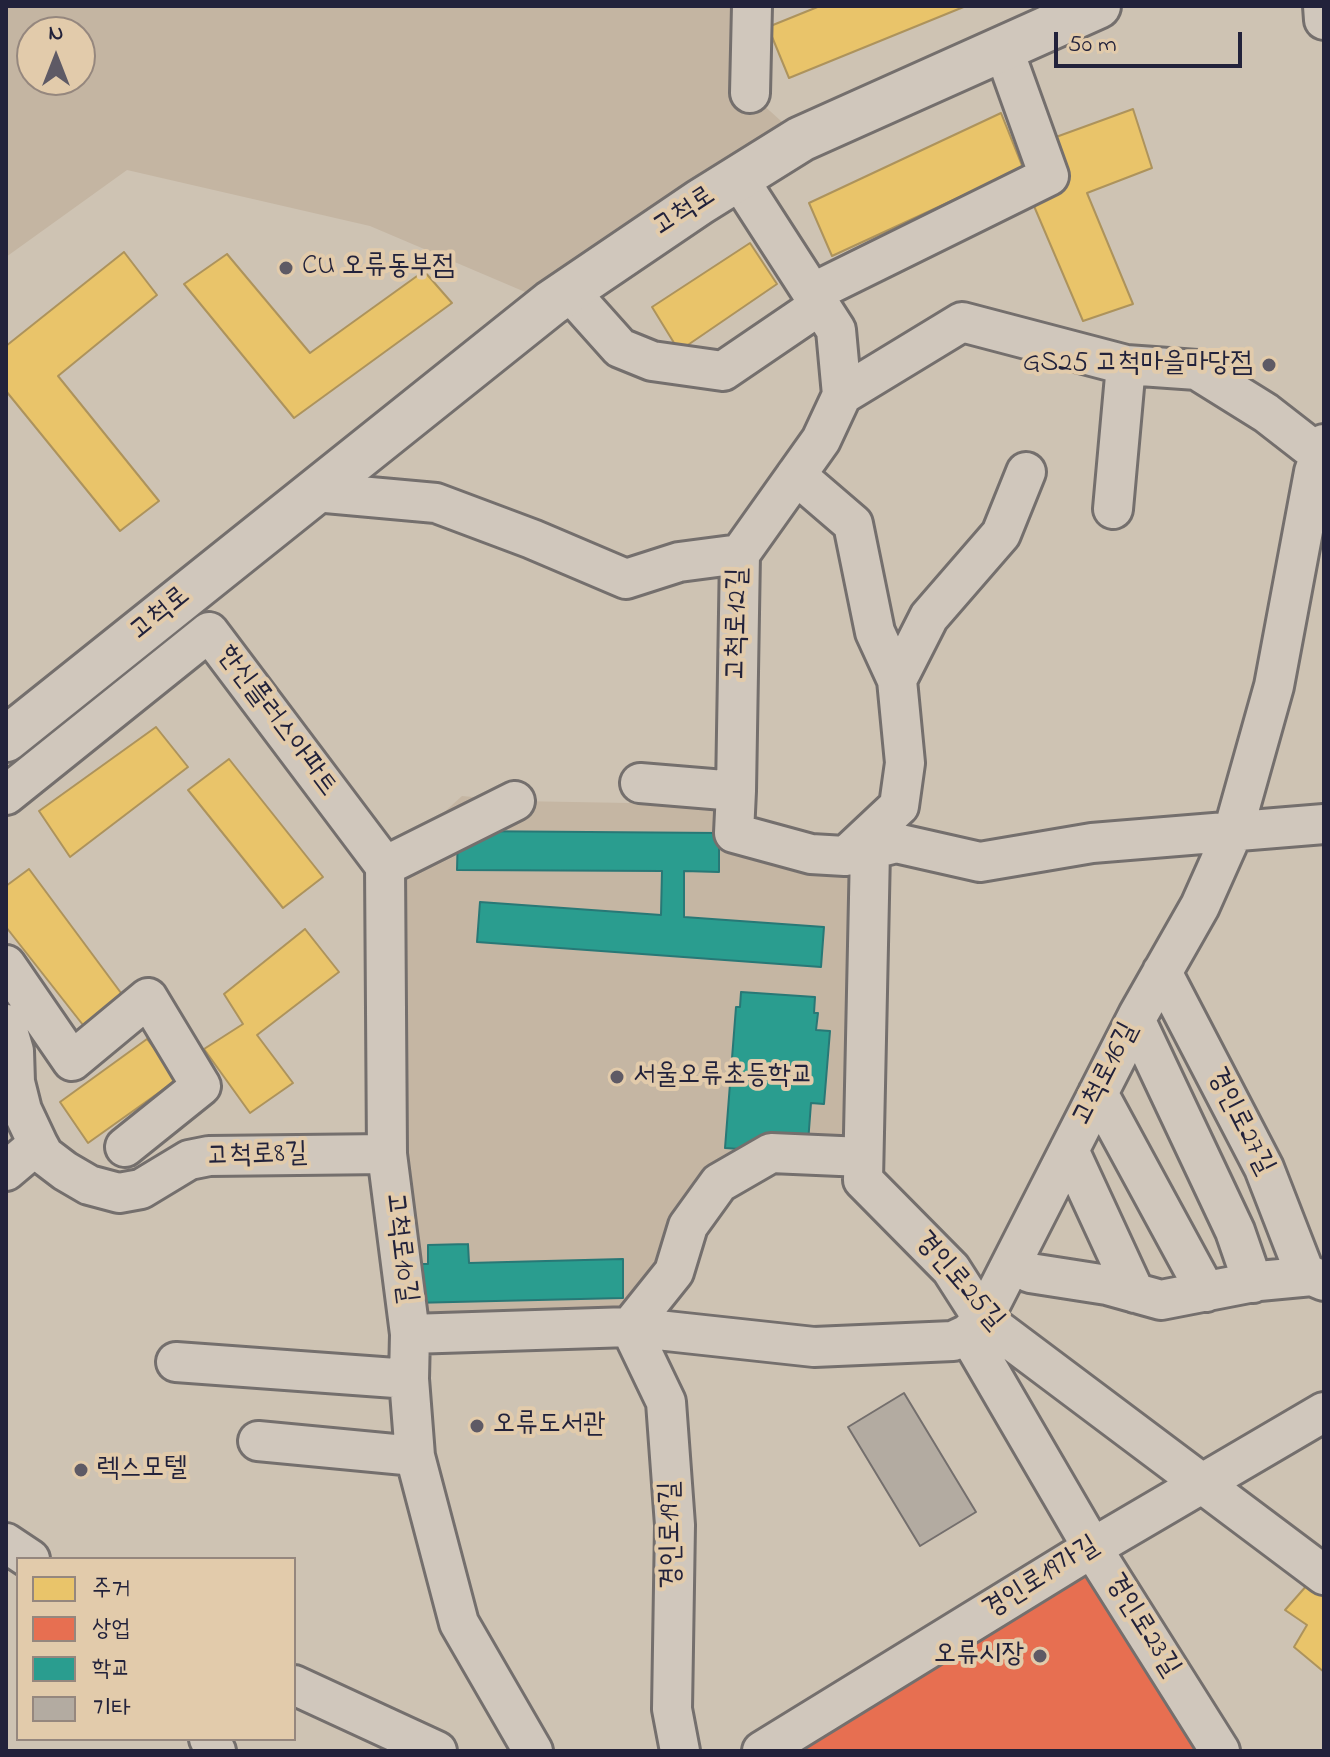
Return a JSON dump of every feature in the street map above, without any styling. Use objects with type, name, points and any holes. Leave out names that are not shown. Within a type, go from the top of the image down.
[{"type":"main road","name":"고척로","points":[[6,739],[569,291],[801,139],[1093,7]]},
{"type":"street","points":[[750,93],[752,6]]},
{"type":"street","points":[[1323,6],[1324,20]]},
{"type":"street","points":[[569,291],[620,348],[652,361],[723,371],[816,299],[1049,176],[1003,48]]},
{"type":"street","points":[[738,178],[836,330],[842,395],[962,322],[1126,365],[1197,370],[1322,449]]},
{"type":"street","points":[[1113,509],[1126,365]]},
{"type":"street","name":"고척로12길","points":[[842,395],[821,440],[740,554],[734,833],[811,854],[858,854]]},
{"type":"street","name":"고척로16길","points":[[975,1326],[1200,906],[1233,832],[1274,686],[1314,472],[1322,449]]},
{"type":"street","points":[[897,680],[929,617],[1001,534],[1026,472]]},
{"type":"street","points":[[796,475],[853,524],[875,632],[897,680],[905,763],[899,806],[858,854]]},
{"type":"street","points":[[315,492],[436,503],[626,579],[679,562],[740,554]]},
{"type":"street","name":"한신플러스아파트","points":[[6,795],[209,632],[385,866]]},
{"type":"street","points":[[640,783],[736,791]]},
{"type":"street","points":[[385,866],[515,801]]},
{"type":"street","points":[[858,854],[896,843],[980,862],[1092,843],[1324,824]]},
{"type":"street","name":"경인로25길","points":[[858,854],[863,1180],[951,1269],[975,1326],[1202,1483],[1324,1575]]},
{"type":"street","name":"고척로10길","points":[[385,866],[387,1154],[410,1334],[409,1379],[415,1456],[459,1623],[533,1751]]},
{"type":"street","points":[[6,965],[72,1061],[148,998],[201,1086],[125,1147]]},
{"type":"street","name":"경인로27길","points":[[1162,972],[1264,1168],[1315,1279]]},
{"type":"street","name":"경인로27길","points":[[1136,1021],[1235,1231],[1253,1283]]},
{"type":"street","name":"고척로8길","points":[[6,1024],[14,1051],[15,1082],[22,1110],[38,1144],[44,1155],[89,1185],[119,1193],[141,1189],[189,1160],[209,1156],[387,1154]]},
{"type":"street","points":[[1098,1093],[1206,1292]]},
{"type":"street","points":[[6,1171],[38,1144]]},
{"type":"street","points":[[1069,1150],[1135,1293]]},
{"type":"street","points":[[630,1327],[674,1272],[688,1226],[719,1183],[771,1153],[863,1157]]},
{"type":"street","points":[[1013,1260],[1030,1273],[1107,1285],[1161,1300],[1253,1283],[1315,1279],[1324,1241]]},
{"type":"street","points":[[410,1334],[630,1327],[814,1347],[953,1341],[975,1326]]},
{"type":"street","name":"경인로23길","points":[[975,1326],[1092,1548],[1220,1751]]},
{"type":"street","name":"경인로19길","points":[[630,1327],[666,1402],[675,1525],[672,1709],[680,1751]]},
{"type":"street","points":[[176,1362],[409,1379]]},
{"type":"street","name":"경인로19가길","points":[[762,1751],[1092,1548],[1324,1412]]},
{"type":"street","points":[[258,1441],[415,1456]]},
{"type":"street","points":[[6,1543],[27,1557]]},
{"type":"street","points":[[296,1686],[437,1751]]},
{"type":"shaded area","points":[[6,6],[752,6],[750,93],[801,139],[551,303],[370,226],[127,170],[6,257]]},
{"type":"shaded area","name":"서울오류초등학교","points":[[637,788],[726,794],[728,837],[853,867],[846,1149],[719,1183],[630,1327],[410,1334],[385,866],[462,796],[515,801],[629,803]]},
{"type":"building: 주거","points":[[820,6],[966,6],[789,78],[768,27]]},
{"type":"building: 주거","points":[[1133,109],[1152,168],[1087,193],[1133,304],[1083,321],[1028,192],[1069,177],[1056,137]]},
{"type":"building: 주거","points":[[1001,113],[1023,168],[832,256],[809,203]]},
{"type":"building: 주거","points":[[750,243],[777,284],[679,351],[652,307]]},
{"type":"building: 주거","points":[[124,252],[157,295],[58,376],[159,501],[120,531],[6,391],[6,346]]},
{"type":"building: 주거","points":[[227,254],[310,353],[424,271],[452,303],[294,418],[184,284]]},
{"type":"building: 주거","points":[[156,727],[188,767],[70,857],[39,811]]},
{"type":"building: 주거","points":[[229,759],[323,877],[283,908],[188,790]]},
{"type":"building: 주거","points":[[29,869],[124,997],[83,1025],[6,927],[6,886]]},
{"type":"building: 주거","points":[[305,929],[339,972],[257,1035],[293,1083],[250,1113],[204,1049],[243,1024],[224,994]]},
{"type":"building: 주거","points":[[147,1039],[178,1079],[88,1143],[60,1102]]},
{"type":"building: 주거","points":[[1308,1584],[1324,1595],[1324,1672],[1294,1647],[1307,1625],[1285,1610]]},
{"type":"building: 상업","name":"오류시장","points":[[1088,1560],[1197,1751],[787,1751]]},
{"type":"building: 학교","points":[[458,831],[719,833],[719,872],[684,871],[684,917],[824,927],[821,967],[477,942],[480,902],[661,915],[662,871],[457,870]]},
{"type":"building: 학교","points":[[741,992],[815,997],[814,1013],[818,1013],[816,1030],[830,1031],[824,1104],[811,1103],[808,1143],[754,1140],[754,1150],[725,1148],[736,1007],[740,1007]]},
{"type":"building: 학교","points":[[468,1244],[469,1263],[623,1259],[623,1298],[411,1303],[410,1264],[428,1264],[428,1245]]},
{"type":"building: 기타","points":[[904,1393],[976,1512],[920,1546],[848,1427]]},
{"type":"place","name":"CU 오류동부점","points":[[286,268]]},
{"type":"place","name":"GS25 고척마을마당점","points":[[1269,365]]},
{"type":"place","name":"서울오류초등학교","points":[[617,1077]]},
{"type":"place","name":"오류도서관","points":[[477,1426]]},
{"type":"place","name":"렉스모텔","points":[[81,1470]]},
{"type":"place","name":"오류시장","points":[[1040,1656]]}]
